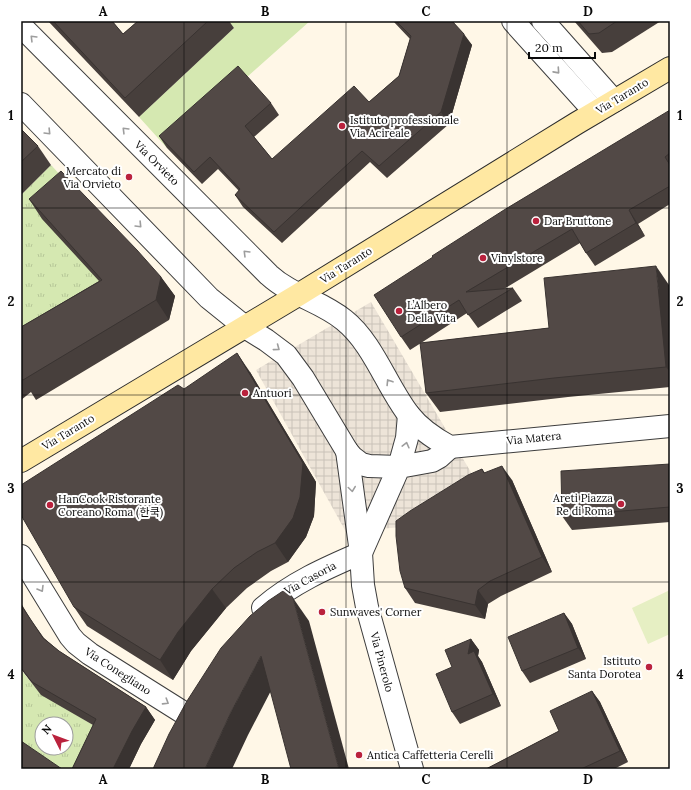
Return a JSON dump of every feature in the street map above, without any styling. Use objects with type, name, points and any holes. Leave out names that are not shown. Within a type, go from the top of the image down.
[{"type":"main road","name":"Via Taranto","points":[[21,461],[298,295],[595,112],[670,68]]},
{"type":"street","points":[[512,21],[595,112]]},
{"type":"street","points":[[543,21],[614,101]]},
{"type":"street","name":"Via Orvieto","points":[[21,26],[269,275],[282,286],[332,312],[355,330],[409,415]]},
{"type":"street","points":[[21,104],[209,298],[245,327],[266,340],[292,361],[347,451],[361,464],[399,467],[432,461],[450,447],[428,434],[409,415]]},
{"type":"street","points":[[361,553],[399,467],[406,443],[409,415]]},
{"type":"street","name":"Via Matera","points":[[450,447],[670,426]]},
{"type":"street","name":"Via Pinerolo","points":[[347,451],[361,553],[361,570],[367,607],[412,769]]},
{"type":"street","name":"Via Casoria","points":[[250,620],[271,601],[313,574],[361,553]]},
{"type":"street","name":"Via Conegliano","points":[[21,556],[66,630],[76,643],[90,654],[188,714]]},
{"type":"green space","points":[[228,21],[310,21],[167,148],[139,117],[234,28]]},
{"type":"green space","points":[[51,165],[74,190],[115,299],[21,370],[21,195]]},
{"type":"green space","points":[[670,590],[670,634],[648,644],[632,608]]},
{"type":"green space","points":[[21,670],[41,694],[105,732],[87,769],[52,769],[21,747]]},
{"type":"shaded area","points":[[371,302],[479,486],[402,527],[346,532],[256,370]]},
{"type":"building","points":[[53,21],[112,21],[123,34],[138,21],[208,21],[125,98]]},
{"type":"building","points":[[396,21],[452,21],[464,34],[441,112],[379,166],[362,151],[274,232],[235,195],[240,189],[210,157],[194,172],[159,136],[238,66],[271,103],[245,126],[272,159],[354,86],[369,102],[399,76],[411,36]]},
{"type":"building","points":[[578,21],[617,21],[599,33],[589,34]]},
{"type":"building","points":[[670,110],[670,153],[665,157],[670,165],[670,186],[629,210],[636,223],[586,253],[572,229],[466,292],[513,288],[468,315],[459,300],[401,337],[374,295],[504,210]]},
{"type":"building","points":[[21,129],[38,146],[21,162]]},
{"type":"building","points":[[61,171],[161,277],[156,300],[23,380],[21,378],[21,327],[102,280],[29,199]]},
{"type":"building","points":[[656,266],[666,367],[426,393],[420,343],[549,328],[544,278]]},
{"type":"building","points":[[237,353],[303,463],[300,497],[293,518],[275,543],[257,552],[234,568],[212,589],[178,632],[160,660],[74,607],[21,515],[21,485],[178,385],[184,389]]},
{"type":"building","points":[[670,464],[670,507],[562,516],[561,471]]},
{"type":"building","points":[[502,466],[542,557],[490,581],[478,590],[475,605],[405,588],[400,571],[396,521],[468,475],[482,469],[484,473]]},
{"type":"building","points":[[286,589],[293,598],[339,769],[291,769],[261,656],[231,712],[205,769],[153,769],[169,734],[187,701],[221,648],[250,616],[268,601]]},
{"type":"building","points":[[21,605],[43,638],[59,651],[146,707],[113,769],[72,769],[96,719],[32,682],[21,668]]},
{"type":"building","points":[[564,613],[578,648],[522,671],[508,637]]},
{"type":"building","points":[[471,639],[468,654],[474,651],[493,694],[452,712],[436,674],[452,667],[445,650]]},
{"type":"building","points":[[592,691],[620,751],[581,769],[486,769],[559,731],[550,711]]},
{"type":"building","points":[[21,741],[34,750],[34,756],[43,756],[62,769],[21,769]]},
{"type":"place","name":"Istituto professionale Via Acireale","points":[[342,126]]},
{"type":"place","name":"Mercato di Via Orvieto","points":[[129,177]]},
{"type":"place","name":"Dar Bruttone","points":[[536,221]]},
{"type":"place","name":"Vinylstore","points":[[483,258]]},
{"type":"place","name":"L’Albero Della Vita","points":[[399,311]]},
{"type":"place","name":"Antuori","points":[[245,393]]},
{"type":"place","name":"Areti Piazza Re di Roma","points":[[621,504]]},
{"type":"place","name":"HanCook Ristorante Coreano Roma (한쿡)","points":[[50,505]]},
{"type":"place","name":"Sunwaves' Corner","points":[[322,612]]},
{"type":"place","name":"Istituto Santa Dorotea","points":[[649,667]]},
{"type":"place","name":"Antica Caffetteria Cerelli","points":[[359,755]]}]
